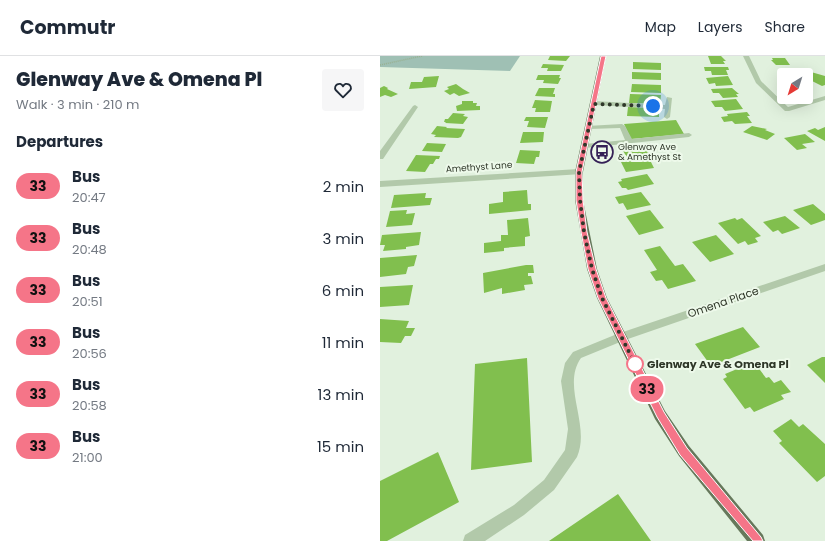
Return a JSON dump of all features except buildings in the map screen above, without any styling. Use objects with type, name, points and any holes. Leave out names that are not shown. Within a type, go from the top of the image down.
[{"type":"main road","points":[[604,56],[579,172],[580,200],[584,232],[592,269],[602,298],[660,414],[684,451],[757,541]]},
{"type":"street","points":[[746,56],[758,82],[787,110],[825,98]]},
{"type":"street","points":[[380,156],[415,107]]},
{"type":"street","name":"Amethyst Lane","points":[[380,184],[579,172]]},
{"type":"street","name":"Omena Place","points":[[471,541],[519,510],[549,485],[564,466],[572,452],[575,429],[568,381],[571,363],[577,355],[621,337],[825,267]]},
{"type":"lane","points":[[667,117],[669,98]]},
{"type":"lane","points":[[594,104],[668,107]]},
{"type":"lane","points":[[589,127],[622,126],[629,141]]},
{"type":"lane","points":[[585,146],[689,135]]},
{"type":"path","points":[[380,65],[422,56]]},
{"type":"shaded area","points":[[380,56],[520,56],[510,71],[380,67]]},
{"type":"bus line","name":"33","points":[[604,56],[579,172],[580,200],[584,232],[592,269],[602,298],[660,414],[684,451],[757,541]]},
{"type":"place","name":"Glenway Ave & Amethyst St","points":[[602,152]]},
{"type":"place","name":"Glenway Ave & Omena Pl","points":[[635,364]]},
{"type":"route","points":[[635,364],[602,298],[592,269],[584,232],[580,200],[579,172],[594,104],[653,106]]}]
